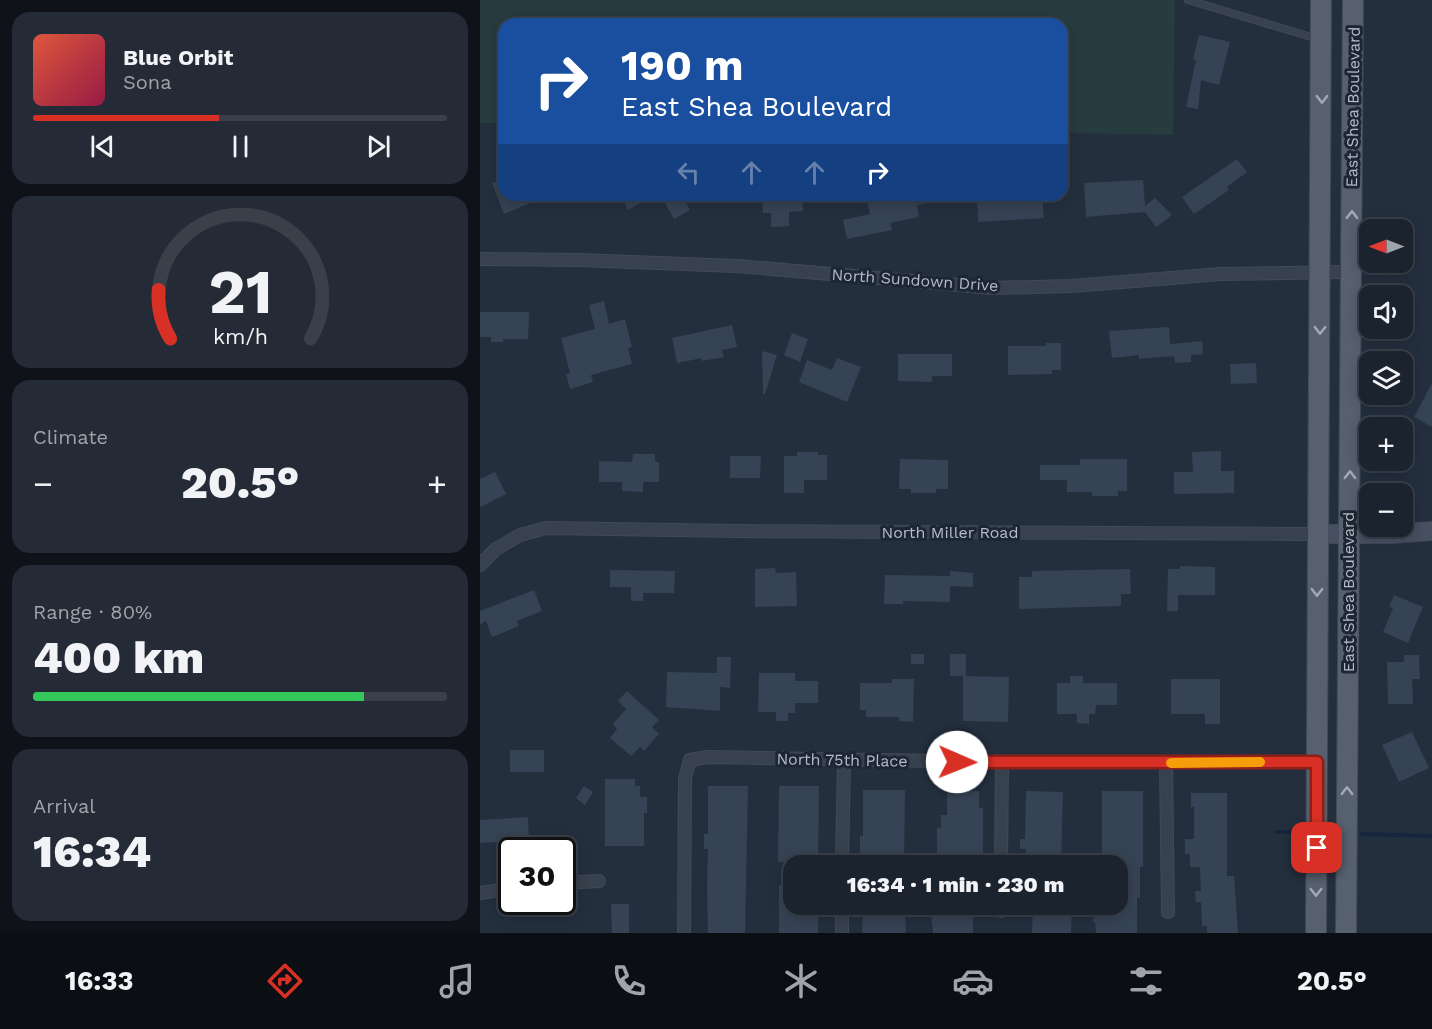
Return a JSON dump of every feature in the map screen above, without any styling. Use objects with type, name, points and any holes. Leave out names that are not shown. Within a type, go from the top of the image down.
[{"type":"main road","name":"East Shea Boulevard","points":[[1316,933],[1322,0]]},
{"type":"main road","name":"East Shea Boulevard","points":[[1346,933],[1353,2]]},
{"type":"street","name":"North Sundown Drive","points":[[480,259],[737,266],[993,288],[1071,286],[1221,274],[1351,272]]},
{"type":"street","name":"North Miller Road","points":[[480,565],[496,549],[520,535],[546,528],[1317,534],[1404,534],[1432,531]]},
{"type":"street","name":"North 75th Place","points":[[684,933],[685,777],[690,760],[708,757],[1002,762],[1317,762]]},
{"type":"street","points":[[842,855],[844,760]]},
{"type":"street","points":[[1001,855],[1002,762]]},
{"type":"street","points":[[1166,763],[1168,912]]},
{"type":"street","points":[[576,882],[599,881]]},
{"type":"street","points":[[480,893],[498,890]]},
{"type":"street","points":[[842,915],[842,933]]},
{"type":"lane","points":[[1188,0],[1322,40]]},
{"type":"green space","points":[[480,0],[1175,0],[1173,135],[1068,133],[1068,18],[498,18],[498,123],[480,123]]},
{"type":"building","points":[[1199,35],[1230,42],[1219,85],[1201,80],[1198,109],[1186,107]]},
{"type":"building","points":[[1237,159],[1247,172],[1227,187],[1229,190],[1194,214],[1182,197]]},
{"type":"building","points":[[1143,180],[1145,206],[1155,198],[1172,215],[1156,227],[1145,212],[1086,217],[1084,183]]},
{"type":"building","points":[[498,181],[498,198],[492,183]]},
{"type":"building","points":[[499,201],[535,201],[504,214]]},
{"type":"building","points":[[623,201],[644,201],[628,210]]},
{"type":"building","points":[[664,201],[685,201],[690,210],[674,219]]},
{"type":"building","points":[[762,201],[802,201],[803,211],[789,212],[789,226],[771,227],[771,213],[763,213]]},
{"type":"building","points":[[867,201],[937,201],[917,205],[919,217],[890,223],[892,230],[847,239],[843,220],[870,214]]},
{"type":"building","points":[[977,201],[1043,201],[1044,218],[978,222]]},
{"type":"building","points":[[604,301],[609,324],[625,319],[632,347],[628,348],[632,364],[591,375],[593,382],[570,389],[566,374],[570,373],[561,338],[595,329],[589,305]]},
{"type":"building","points":[[480,312],[529,312],[528,339],[503,339],[503,342],[491,342],[491,337],[480,337]]},
{"type":"building","points":[[732,325],[737,347],[722,350],[724,357],[677,363],[672,338]]},
{"type":"building","points":[[1169,327],[1170,344],[1202,341],[1203,354],[1191,355],[1191,362],[1175,363],[1174,356],[1139,359],[1139,355],[1112,358],[1109,331]]},
{"type":"building","points":[[792,333],[808,339],[800,362],[784,355]]},
{"type":"building","points":[[1046,343],[1061,343],[1061,370],[1052,370],[1052,374],[1008,375],[1008,346],[1046,346]]},
{"type":"building","points":[[762,351],[777,355],[765,394],[763,394]]},
{"type":"building","points":[[898,354],[952,354],[952,376],[932,376],[932,382],[898,381]]},
{"type":"building","points":[[837,358],[861,367],[847,402],[799,382],[807,360],[832,370]]},
{"type":"building","points":[[1256,363],[1257,383],[1231,384],[1230,364]]},
{"type":"building","points":[[1432,383],[1432,427],[1414,417]]},
{"type":"building","points":[[1221,451],[1221,471],[1234,471],[1234,493],[1174,494],[1174,472],[1193,472],[1192,452]]},
{"type":"building","points":[[797,452],[818,452],[818,455],[827,455],[827,480],[804,480],[804,493],[784,493],[784,456],[797,456]]},
{"type":"building","points":[[633,454],[655,454],[655,462],[659,462],[659,482],[643,482],[643,492],[622,491],[622,482],[599,482],[599,461],[632,462]]},
{"type":"building","points":[[730,456],[761,456],[760,478],[730,478]]},
{"type":"building","points":[[900,459],[948,460],[948,489],[936,489],[936,493],[911,493],[911,489],[899,489]]},
{"type":"building","points":[[1080,459],[1127,459],[1127,491],[1118,491],[1118,496],[1092,496],[1092,492],[1067,492],[1067,480],[1040,480],[1040,465],[1080,465]]},
{"type":"building","points":[[495,472],[506,494],[480,507],[480,479]]},
{"type":"building","points":[[1180,566],[1215,567],[1215,595],[1178,595],[1178,611],[1167,611],[1168,569],[1180,569]]},
{"type":"building","points":[[775,568],[776,573],[796,572],[797,606],[755,607],[755,569]]},
{"type":"building","points":[[1130,569],[1131,594],[1121,594],[1121,606],[1019,609],[1019,577],[1032,577],[1032,571]]},
{"type":"building","points":[[610,570],[675,571],[674,593],[643,593],[643,601],[631,601],[631,587],[610,587]]},
{"type":"building","points":[[950,571],[973,573],[973,587],[950,586],[950,602],[903,601],[903,604],[884,604],[885,575],[950,576]]},
{"type":"building","points":[[534,590],[542,611],[517,621],[519,626],[492,637],[486,621],[480,624],[480,611]]},
{"type":"building","points":[[1394,595],[1423,607],[1408,643],[1383,632],[1393,608],[1389,607]]},
{"type":"building","points":[[911,654],[924,654],[924,664],[911,664]]},
{"type":"building","points":[[950,654],[966,654],[966,676],[950,676]]},
{"type":"building","points":[[1404,655],[1419,655],[1420,679],[1412,679],[1413,704],[1388,704],[1387,662],[1404,662]]},
{"type":"building","points":[[717,657],[731,657],[730,688],[720,687],[720,711],[666,707],[667,672],[717,673]]},
{"type":"building","points":[[759,673],[795,673],[795,681],[818,681],[818,703],[795,703],[795,713],[788,713],[788,721],[776,721],[776,712],[758,712]]},
{"type":"building","points":[[963,676],[1009,677],[1008,722],[963,721]]},
{"type":"building","points":[[1070,676],[1083,676],[1083,683],[1117,683],[1117,705],[1096,705],[1095,714],[1089,714],[1089,724],[1077,723],[1077,714],[1057,714],[1057,683],[1070,683]]},
{"type":"building","points":[[892,679],[914,679],[913,722],[899,721],[899,717],[866,717],[866,710],[860,710],[860,683],[892,683]]},
{"type":"building","points":[[1171,679],[1220,679],[1220,724],[1205,724],[1205,714],[1171,714]]},
{"type":"building","points":[[627,691],[659,720],[652,727],[659,734],[644,751],[640,747],[631,756],[610,738],[617,729],[613,724],[626,709],[618,701]]},
{"type":"building","points":[[1412,732],[1429,768],[1399,782],[1382,745]]},
{"type":"building","points":[[510,750],[544,750],[544,772],[510,772]]},
{"type":"building","points":[[605,779],[635,779],[635,786],[640,786],[640,797],[647,797],[647,813],[644,813],[644,846],[605,846]]},
{"type":"building","points":[[584,786],[593,792],[585,805],[576,798]]},
{"type":"building","points":[[708,786],[748,786],[745,933],[708,933],[708,849],[704,849],[704,834],[708,834]]},
{"type":"building","points":[[779,786],[819,786],[818,855],[783,855],[783,862],[778,862]]},
{"type":"building","points":[[863,790],[905,790],[904,855],[860,853],[860,836],[863,836]]},
{"type":"building","points":[[947,791],[979,791],[979,808],[983,808],[983,855],[937,855],[937,828],[941,828],[941,815],[947,815]]},
{"type":"building","points":[[1026,791],[1063,792],[1061,855],[1026,855],[1026,849],[1020,849],[1020,839],[1025,839]]},
{"type":"building","points":[[1102,791],[1143,791],[1143,867],[1140,867],[1140,898],[1137,898],[1137,933],[1096,933],[1093,915],[1128,915],[1128,855],[1102,855]]},
{"type":"building","points":[[1191,793],[1227,793],[1227,876],[1234,876],[1238,933],[1207,933],[1207,926],[1202,926],[1201,902],[1196,902],[1195,891],[1201,891],[1200,867],[1190,867],[1190,854],[1185,854],[1185,839],[1194,839],[1194,807],[1191,807]]},
{"type":"building","points":[[528,817],[529,837],[498,837],[498,842],[480,843],[480,820]]},
{"type":"building","points":[[779,885],[783,885],[783,915],[818,915],[818,933],[779,933]]},
{"type":"building","points":[[611,904],[629,904],[629,933],[612,933]]},
{"type":"building","points":[[863,915],[905,915],[906,933],[862,933]]},
{"type":"building","points":[[931,915],[973,915],[973,933],[933,933]]},
{"type":"building","points":[[1033,915],[1072,915],[1071,933],[1032,933]]},
{"type":"waterway","points":[[1276,832],[1298,832]]},
{"type":"waterway","points":[[1362,834],[1432,836]]},
{"type":"slow traffic","points":[[1171,763],[1260,762]]},
{"type":"route","points":[[957,762],[1317,762],[1317,848]]}]
